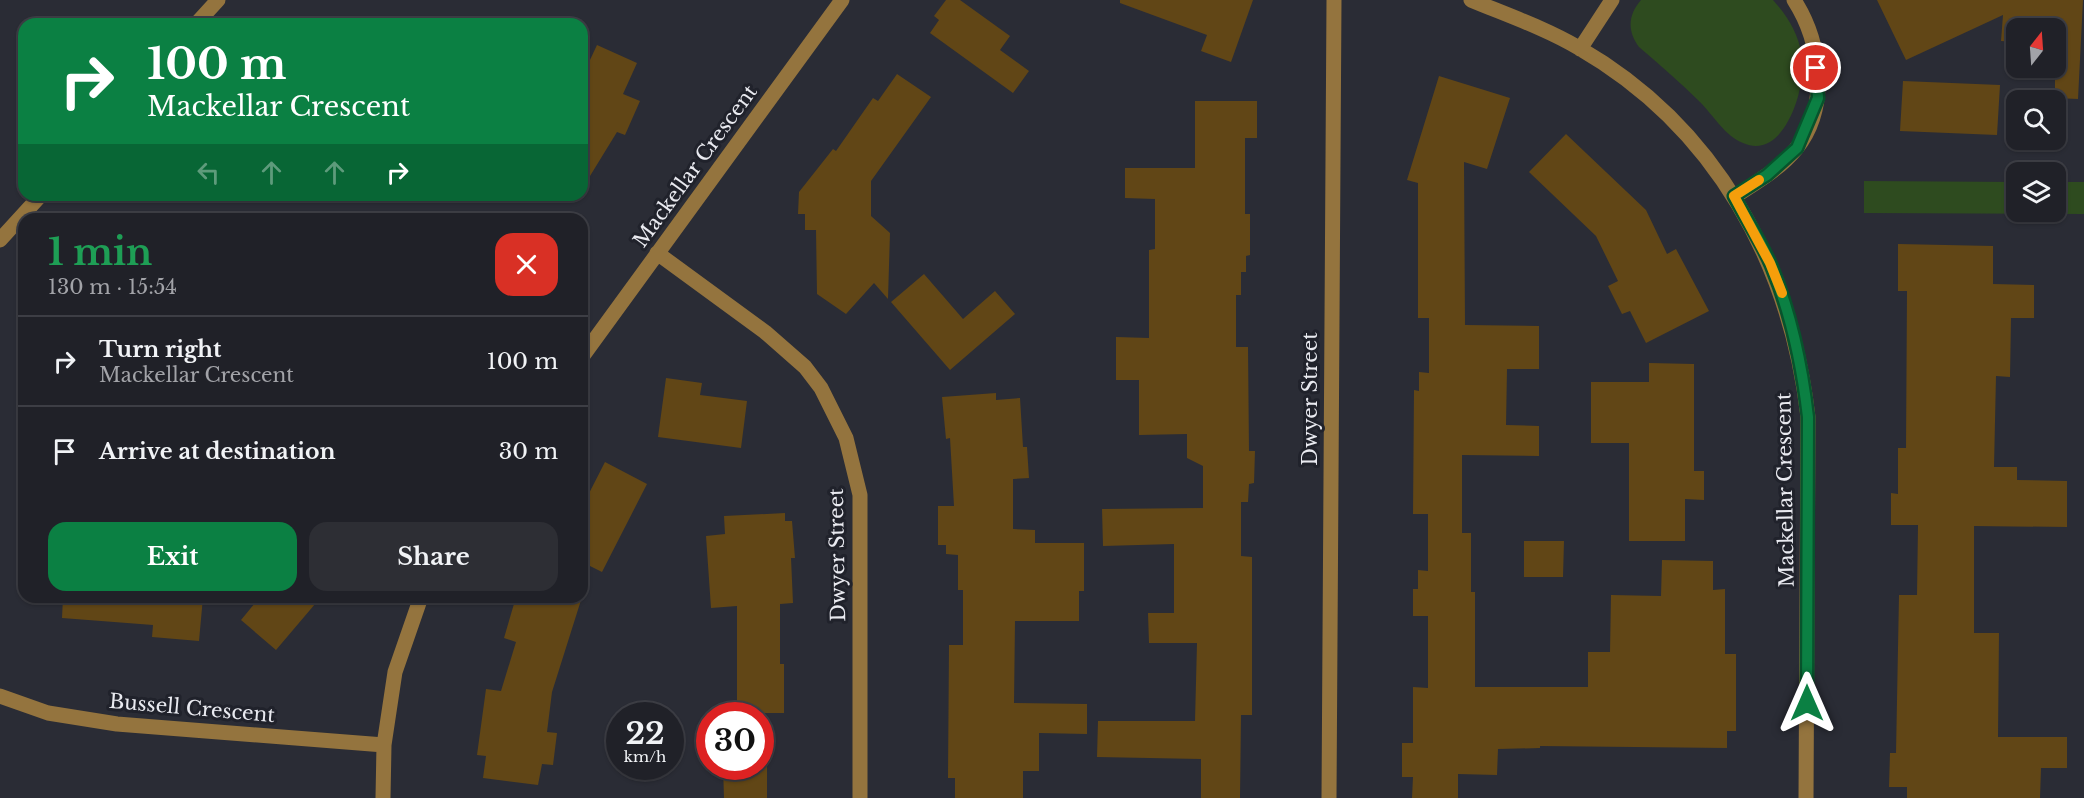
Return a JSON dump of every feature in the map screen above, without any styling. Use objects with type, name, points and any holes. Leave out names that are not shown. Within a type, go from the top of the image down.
[{"type":"street","points":[[202,18],[218,0]]},
{"type":"street","name":"Mackellar Crescent","points":[[588,349],[842,0]]},
{"type":"street","name":"Dwyer Street","points":[[1329,798],[1334,0]]},
{"type":"street","name":"Mackellar Crescent","points":[[1471,0],[1544,29],[1581,48],[1645,93],[1684,131],[1734,196],[1770,263],[1784,299],[1803,376],[1807,406],[1806,798]]},
{"type":"street","points":[[1581,48],[1612,0]]},
{"type":"street","points":[[1734,196],[1767,175],[1797,148],[1818,98],[1814,46],[1794,0]]},
{"type":"street","points":[[25,213],[36,201]]},
{"type":"street","points":[[0,240],[18,220]]},
{"type":"street","name":"Dwyer Street","points":[[657,253],[765,332],[805,367],[821,388],[846,438],[860,495],[860,798]]},
{"type":"street","points":[[383,798],[384,745],[395,672],[419,603]]},
{"type":"street","name":"Bussell Crescent","points":[[0,696],[48,713],[117,724],[384,745]]},
{"type":"green space","points":[[1641,0],[1773,0],[1792,26],[1798,40],[1803,69],[1797,101],[1790,118],[1771,142],[1758,146],[1737,140],[1678,81],[1639,47],[1632,35],[1631,17]]},
{"type":"green space","points":[[1864,181],[2006,182],[2006,214],[1864,213]]},
{"type":"green space","points":[[2066,182],[2084,182],[2084,214],[2066,214]]},
{"type":"building","points":[[946,0],[960,0],[1010,36],[1000,50],[1029,71],[1013,93],[930,33],[939,20],[934,16]]},
{"type":"building","points":[[1120,0],[1253,0],[1231,62],[1201,51],[1207,35],[1120,3]]},
{"type":"building","points":[[1877,0],[2083,0],[2078,99],[2066,98],[2066,90],[2055,90],[2055,78],[2066,78],[2066,18],[2006,18],[2006,41],[2001,41],[2003,15],[1906,60]]},
{"type":"building","points":[[597,45],[637,63],[623,94],[640,101],[625,135],[617,132],[588,179],[588,64]]},
{"type":"building","points":[[897,74],[931,97],[871,181],[871,216],[890,233],[888,299],[874,283],[846,314],[817,294],[816,230],[805,230],[805,214],[798,214],[799,192],[833,149],[836,151],[873,98],[878,101]]},
{"type":"building","points":[[1439,76],[1510,98],[1487,169],[1464,162],[1465,325],[1539,326],[1539,369],[1507,369],[1506,425],[1539,426],[1539,456],[1462,455],[1462,533],[1471,533],[1471,592],[1475,592],[1475,687],[1588,687],[1588,652],[1610,652],[1611,595],[1661,596],[1662,560],[1713,561],[1713,590],[1725,589],[1725,654],[1736,654],[1736,731],[1727,731],[1727,748],[1540,746],[1540,748],[1498,749],[1497,775],[1458,774],[1458,798],[1412,798],[1413,777],[1402,777],[1402,743],[1413,743],[1413,687],[1428,688],[1428,616],[1413,616],[1413,589],[1418,589],[1418,570],[1428,571],[1428,514],[1413,514],[1414,390],[1419,391],[1419,372],[1429,373],[1429,318],[1418,318],[1418,183],[1407,180]]},
{"type":"building","points":[[1903,81],[2000,85],[1997,135],[1900,131]]},
{"type":"building","points":[[1195,101],[1257,101],[1257,138],[1245,138],[1245,214],[1250,214],[1250,255],[1246,256],[1246,272],[1241,272],[1241,295],[1236,295],[1236,347],[1248,347],[1249,451],[1255,451],[1254,483],[1249,484],[1248,502],[1241,502],[1241,556],[1252,557],[1252,715],[1241,715],[1240,798],[1201,798],[1201,759],[1097,757],[1098,721],[1195,721],[1197,643],[1149,643],[1148,613],[1174,613],[1174,544],[1103,546],[1102,509],[1203,508],[1203,466],[1187,458],[1187,434],[1139,435],[1139,380],[1116,380],[1116,337],[1149,338],[1149,250],[1155,249],[1155,199],[1125,198],[1125,168],[1195,168]]},
{"type":"building","points":[[1566,134],[1646,210],[1667,254],[1676,249],[1709,311],[1646,343],[1630,311],[1622,314],[1608,286],[1618,281],[1596,236],[1529,172]]},
{"type":"building","points":[[1898,244],[1993,246],[1993,284],[2034,285],[2034,318],[2011,318],[2010,377],[1996,376],[1994,467],[2017,467],[2017,480],[2067,481],[2067,527],[1974,526],[1974,633],[1999,633],[1998,737],[2067,737],[2067,768],[2041,768],[2040,798],[1907,798],[1907,787],[1889,787],[1890,753],[1896,753],[1899,595],[1917,595],[1918,525],[1891,525],[1891,493],[1898,494],[1898,448],[1906,448],[1907,291],[1898,291]]},
{"type":"building","points":[[924,274],[963,319],[995,291],[1015,314],[950,370],[891,302]]},
{"type":"building","points":[[1649,363],[1694,364],[1694,471],[1704,471],[1704,500],[1685,499],[1685,541],[1629,541],[1629,443],[1591,443],[1591,382],[1649,382]]},
{"type":"building","points":[[666,378],[702,383],[700,395],[747,401],[741,448],[658,437]]},
{"type":"building","points":[[996,393],[996,400],[1020,398],[1023,447],[1027,447],[1029,478],[1013,479],[1013,529],[1035,530],[1035,543],[1084,543],[1084,591],[1079,591],[1079,621],[1015,621],[1014,703],[1087,704],[1087,734],[1039,733],[1039,771],[1023,771],[1023,798],[955,798],[955,778],[948,778],[949,645],[963,645],[963,590],[958,590],[958,555],[946,554],[946,545],[938,545],[938,506],[954,506],[950,438],[946,439],[942,397]]},
{"type":"building","points":[[605,462],[647,484],[602,572],[588,565],[588,495]]},
{"type":"building","points":[[785,513],[785,521],[792,521],[795,558],[791,558],[793,603],[780,604],[780,664],[784,664],[784,713],[774,713],[774,702],[737,702],[737,606],[711,608],[706,536],[725,534],[724,516]]},
{"type":"building","points":[[1524,541],[1564,541],[1563,577],[1524,577]]},
{"type":"building","points":[[63,603],[202,603],[199,641],[152,637],[153,625],[62,618]]},
{"type":"building","points":[[255,603],[316,603],[276,650],[241,620]]},
{"type":"building","points":[[514,603],[580,603],[552,692],[547,732],[557,733],[553,765],[542,764],[538,785],[483,778],[486,756],[477,755],[486,689],[501,691],[516,642],[504,638]]},
{"type":"building","points":[[723,780],[767,780],[767,798],[724,798]]},
{"type":"slow traffic","points":[[1759,180],[1734,196],[1770,263],[1782,293]]},
{"type":"route","points":[[1807,703],[1808,417],[1803,376],[1784,299],[1770,263],[1734,196],[1767,175],[1797,148],[1809,125],[1818,98],[1816,68]]}]
